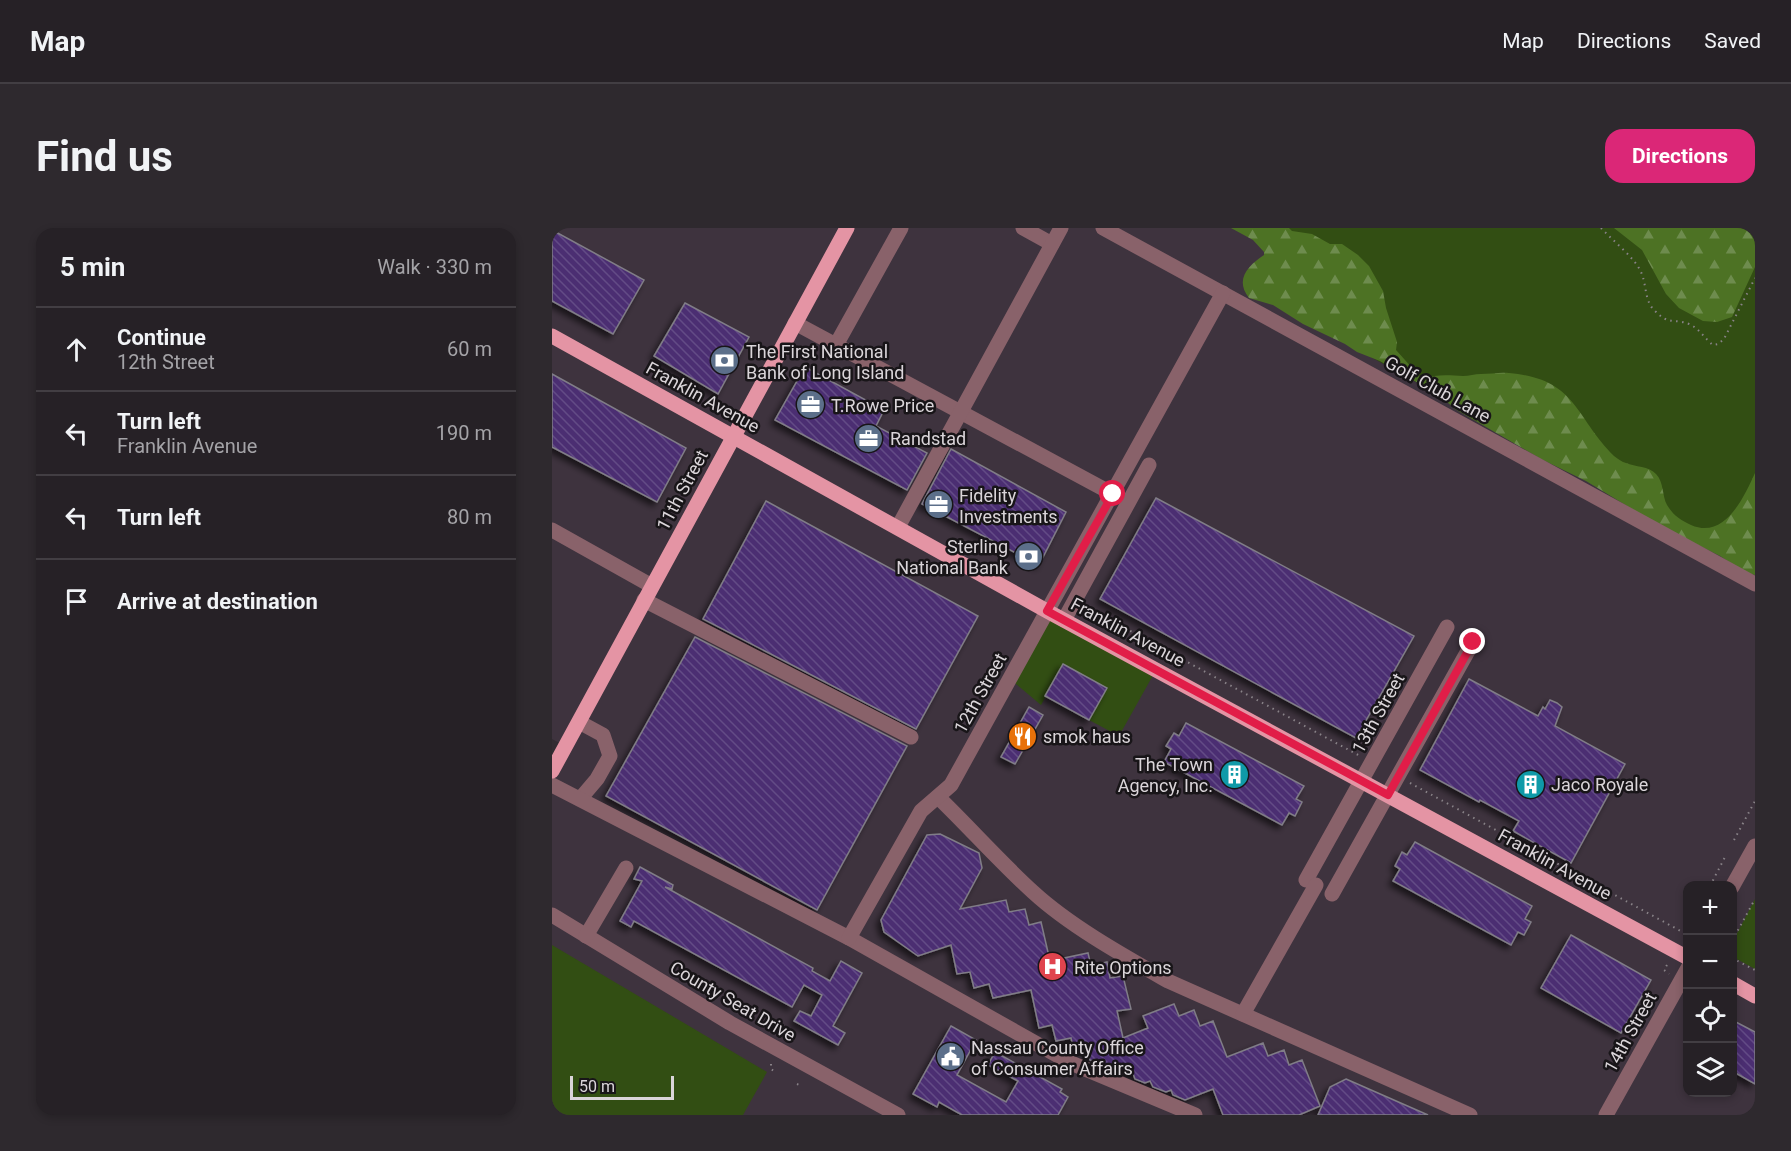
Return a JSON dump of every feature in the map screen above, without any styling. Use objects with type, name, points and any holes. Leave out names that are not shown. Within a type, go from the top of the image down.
[{"type":"main road","name":"11th Street","points":[[552,771],[847,228]]},
{"type":"main road","name":"Franklin Avenue","points":[[552,336],[1047,611],[1683,955]]},
{"type":"main road","points":[[1737,986],[1755,996]]},
{"type":"street","points":[[836,345],[901,228]]},
{"type":"street","points":[[1023,228],[1052,244]]},
{"type":"street","points":[[898,527],[1061,228]]},
{"type":"street","name":"Golf Club Lane","points":[[1103,228],[1755,584]]},
{"type":"street","name":"12th Street","points":[[849,938],[921,811],[951,785],[1223,293]]},
{"type":"street","points":[[795,323],[1113,494]]},
{"type":"street","points":[[1064,620],[1149,465]]},
{"type":"street","points":[[552,530],[652,586]]},
{"type":"street","points":[[644,600],[911,737]]},
{"type":"street","name":"13th Street","points":[[1244,1014],[1362,781],[1448,627]]},
{"type":"street","points":[[1332,894],[1473,642]]},
{"type":"street","points":[[579,722],[603,735],[610,756],[597,779],[580,800]]},
{"type":"street","points":[[552,785],[849,938],[1071,1062],[1195,1115]]},
{"type":"street","points":[[938,797],[1032,892],[1124,956],[1168,981],[1465,1114]]},
{"type":"street","points":[[1735,881],[1755,846]]},
{"type":"street","points":[[586,936],[626,868]]},
{"type":"street","name":"County Seat Drive","points":[[552,915],[730,1023],[898,1115]]},
{"type":"street","name":"14th Street","points":[[1612,1113],[1683,978]]},
{"type":"path","points":[[1601,228],[1637,264],[1642,273],[1648,302],[1653,309],[1671,322],[1691,324],[1713,345],[1724,339],[1755,278]]},
{"type":"path","points":[[1734,840],[1755,801]]},
{"type":"path","points":[[1712,881],[1725,857]]},
{"type":"path","points":[[1735,935],[1755,899]]},
{"type":"path","points":[[1737,961],[1755,970]]},
{"type":"path","points":[[1667,966],[1664,970],[1669,974]]},
{"type":"path","points":[[771,1064],[771,1069],[774,1071]]},
{"type":"path","points":[[797,1084],[802,1086]]},
{"type":"shaded area","points":[[552,228],[1237,228],[1276,251],[1252,291],[1755,570],[1755,1115],[552,1115],[552,770],[565,746],[552,739]]},
{"type":"green space","points":[[1231,228],[1289,228],[1292,231],[1312,234],[1330,244],[1342,244],[1369,266],[1383,291],[1397,342],[1396,350],[1422,379],[1447,375],[1506,373],[1531,377],[1548,383],[1562,391],[1572,402],[1614,456],[1623,462],[1653,471],[1660,481],[1669,509],[1691,525],[1703,528],[1714,527],[1732,514],[1755,473],[1755,575],[1746,573],[1720,556],[1660,526],[1586,481],[1541,459],[1455,409],[1439,395],[1380,361],[1357,352],[1303,324],[1273,305],[1249,298],[1243,285],[1243,279],[1245,273],[1264,255],[1264,252],[1253,240]]},
{"type":"green space","points":[[1237,228],[1755,228],[1755,570],[1252,291],[1276,251]]},
{"type":"green space","points":[[1614,228],[1755,228],[1755,267],[1732,317],[1717,322],[1703,321],[1679,308],[1666,294],[1642,250]]},
{"type":"green space","points":[[1047,611],[1156,670],[1119,736],[1089,720],[1107,688],[1063,666],[1041,705],[1010,679]]},
{"type":"green space","points":[[1755,899],[1755,969],[1737,959],[1737,933]]},
{"type":"green space","points":[[552,945],[767,1072],[743,1115],[552,1115]]},
{"type":"building","points":[[552,230],[644,280],[613,334],[552,301]]},
{"type":"building","points":[[685,303],[749,337],[718,394],[654,356]]},
{"type":"building","points":[[805,367],[884,410],[876,426],[927,453],[907,490],[775,420]]},
{"type":"building","points":[[552,374],[686,448],[657,502],[552,447]]},
{"type":"building","points":[[951,449],[1066,512],[1039,565],[922,504]]},
{"type":"building","points":[[1156,498],[1414,636],[1356,738],[1100,599]]},
{"type":"building","points":[[766,501],[978,616],[916,729],[703,619]]},
{"type":"building","points":[[695,637],[907,746],[817,910],[606,796]]},
{"type":"building","points":[[1063,664],[1107,688],[1089,720],[1045,696]]},
{"type":"building","name":"Jaco Royale","points":[[1469,679],[1538,716],[1550,700],[1557,703],[1562,707],[1555,726],[1625,764],[1571,863],[1513,831],[1519,821],[1420,770]]},
{"type":"building","name":"smok haus","points":[[1029,707],[1043,715],[1015,764],[1001,757]]},
{"type":"building","name":"The Town Agency, Inc.","points":[[1186,723],[1304,786],[1296,799],[1302,802],[1295,816],[1289,813],[1282,825],[1164,762],[1171,749],[1166,746],[1174,733],[1179,736]]},
{"type":"building","points":[[940,834],[979,853],[982,868],[960,909],[1006,900],[1009,912],[1025,909],[1029,925],[1041,922],[1050,961],[1088,953],[1091,966],[1107,962],[1110,978],[1123,976],[1131,1009],[1117,1011],[1123,1038],[1148,1028],[1143,1016],[1174,1004],[1179,1016],[1194,1010],[1200,1026],[1213,1021],[1227,1057],[1263,1043],[1268,1056],[1284,1050],[1289,1065],[1302,1060],[1320,1106],[1299,1115],[1223,1115],[1213,1089],[1185,1100],[1173,1095],[1171,1090],[1166,1092],[1153,1087],[1150,1081],[1145,1083],[1135,1079],[1132,1071],[1123,1074],[1090,1060],[1086,1049],[1074,1051],[1071,1038],[1056,1041],[1052,1025],[1039,1028],[1031,990],[993,998],[989,984],[974,988],[970,972],[957,974],[951,945],[918,956],[884,932],[881,920],[927,835]]},
{"type":"building","points":[[1415,842],[1532,906],[1525,919],[1531,922],[1524,935],[1518,932],[1511,945],[1393,881],[1400,869],[1395,866],[1402,852],[1407,855]]},
{"type":"building","points":[[640,867],[673,885],[672,889],[665,887],[813,968],[812,971],[830,981],[841,961],[862,973],[833,1026],[845,1033],[838,1045],[794,1021],[800,1011],[811,1016],[822,995],[804,985],[792,1007],[634,921],[631,927],[620,921],[642,881],[634,879]]},
{"type":"building","points":[[1571,935],[1651,980],[1621,1033],[1541,988]]},
{"type":"building","points":[[1737,1023],[1755,1032],[1755,1084],[1737,1074]]},
{"type":"building","points":[[951,1026],[976,1040],[957,1075],[1006,1102],[1018,1081],[988,1065],[995,1052],[1062,1089],[1060,1092],[1068,1097],[1058,1115],[962,1115],[939,1102],[937,1107],[913,1094]]},
{"type":"building","points":[[1346,1079],[1428,1115],[1318,1115],[1330,1087]]},
{"type":"place","name":"The First National Bank of Long Island","points":[[725,361]]},
{"type":"place","name":"T.Rowe Price","points":[[810,405]]},
{"type":"place","name":"Randstad","points":[[869,438]]},
{"type":"place","name":"Fidelity Investments","points":[[938,505]]},
{"type":"place","name":"Sterling National Bank","points":[[1029,556]]},
{"type":"place","name":"smok haus","points":[[1022,736]]},
{"type":"place","name":"The Town Agency, Inc.","points":[[1234,774]]},
{"type":"place","name":"Jaco Royale","points":[[1530,784]]},
{"type":"place","name":"Rite Options","points":[[1053,967]]},
{"type":"place","name":"Nassau County Office of Consumer Affairs","points":[[950,1057]]},
{"type":"route","points":[[1113,494],[1047,611],[1388,795],[1473,642]]}]
